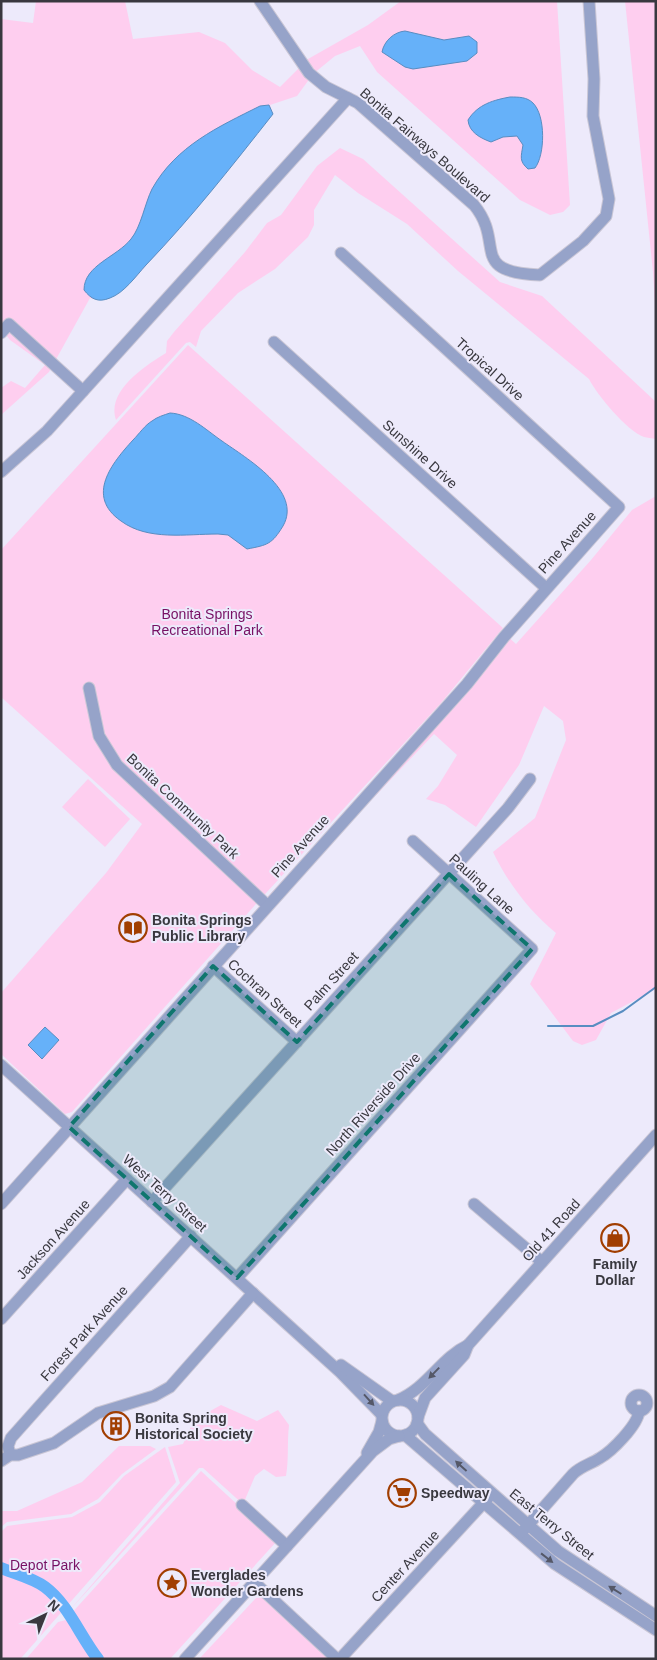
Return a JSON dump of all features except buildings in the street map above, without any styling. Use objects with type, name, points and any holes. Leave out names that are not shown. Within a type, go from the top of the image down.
[{"type":"street","name":"Bonita Fairways Boulevard","points":[[260,1],[310,73],[326,87],[358,103],[474,205],[488,227],[490,254],[498,265],[510,273],[540,275],[583,241],[606,216],[608,199],[593,116],[594,79],[589,1]]},
{"type":"street","points":[[1,472],[47,431],[348,98]]},
{"type":"street","name":"Tropical Drive","points":[[341,253],[619,507]]},
{"type":"street","points":[[5,329],[83,391]]},
{"type":"street","name":"Sunshine Drive","points":[[274,342],[546,588]]},
{"type":"street","name":"Pine Avenue","points":[[1,1204],[466,684],[546,588],[619,507]]},
{"type":"street","name":"Bonita Community Park","points":[[89,688],[99,736],[117,765],[267,905]]},
{"type":"street","name":"Palm Street","points":[[152,1202],[508,808],[530,778]]},
{"type":"street","name":"Pauling Lane","points":[[413,841],[532,949]]},
{"type":"street","name":"North Riverside Drive","points":[[237,1278],[532,949]]},
{"type":"street","name":"Cochran Street","points":[[212,966],[297,1042]]},
{"type":"street","name":"West Terry Street","points":[[1,1065],[365,1395],[382,1418]]},
{"type":"street","name":"Old 41 Road","points":[[417,1420],[425,1398],[464,1355],[468,1345],[656,1136]]},
{"type":"street","name":"Jackson Avenue","points":[[1,1319],[127,1179]]},
{"type":"street","points":[[474,1204],[542,1262]]},
{"type":"street","name":"Forest Park Avenue","points":[[6,1458],[8,1446],[12,1438],[191,1236]]},
{"type":"street","points":[[6,1458],[54,1443],[98,1412],[154,1396],[170,1387],[253,1293]]},
{"type":"street","name":"West Terry Street","points":[[308,1343],[395,1401]]},
{"type":"street","name":"Old 41 Road","points":[[395,1401],[411,1394],[456,1350],[468,1345]]},
{"type":"street","points":[[185,1659],[374,1451],[389,1439],[402,1435],[414,1428],[417,1420],[414,1406],[409,1402],[395,1401],[387,1405],[379,1432],[352,1474]]},
{"type":"street","points":[[520,1536],[573,1474],[609,1451],[638,1420],[639,1411]]},
{"type":"street","points":[[382,1418],[388,1431],[402,1435],[520,1536],[580,1581],[655,1624]]},
{"type":"street","name":"East Terry Street","points":[[417,1420],[425,1434],[527,1526],[655,1624]]},
{"type":"street","name":"Center Avenue","points":[[339,1659],[491,1494]]},
{"type":"street","points":[[242,1506],[287,1546]]},
{"type":"street","points":[[254,1582],[339,1659]]},
{"type":"highlighted area","points":[[449,874],[532,949],[237,1278],[69,1127],[213,966],[297,1042]]},
{"type":"green space","points":[[36,1],[125,1],[133,39],[199,32],[225,43],[252,70],[280,87],[308,59],[368,25],[401,1],[557,1],[570,205],[563,212],[550,215],[520,200],[377,72],[360,46],[335,56],[313,74],[297,96],[270,105],[273,114],[183,225],[123,290],[107,299],[90,298],[49,372],[1,415],[1,388],[11,381],[25,388],[45,365],[10,340],[1,328],[1,19],[33,23]]},
{"type":"green space","points":[[625,1],[656,1],[656,321],[653,272]]},
{"type":"green space","points":[[340,148],[363,159],[500,282],[542,296],[656,402],[656,439],[644,437],[629,428],[605,403],[589,379],[458,271],[407,224],[358,193],[335,175],[314,210],[314,225],[308,237],[275,269],[238,293],[201,331],[196,347],[190,342],[186,343],[116,420],[114,409],[122,389],[138,372],[166,353],[167,341],[174,332],[245,252],[267,223],[281,215],[317,166]]},
{"type":"green space","name":"Bonita Springs Recreational Park","points":[[188,345],[503,628],[441,703],[255,905],[72,1112],[65,1114],[1,1054],[1,993],[106,873],[142,824],[1,697],[1,550]]},
{"type":"green space","points":[[656,496],[656,989],[611,1013],[596,1040],[582,1045],[573,1041],[530,984],[556,933],[520,896],[505,875],[493,852],[535,818],[566,740],[563,721],[544,706],[519,765],[476,827],[445,805],[426,799],[438,786],[457,755],[434,734],[267,910],[261,904],[444,705],[504,633],[516,644],[591,560],[632,510]]},
{"type":"green space","points":[[88,779],[130,819],[105,847],[62,807]]},
{"type":"green space","points":[[221,1405],[257,1421],[278,1410],[289,1425],[286,1476],[276,1477],[264,1469],[255,1476],[244,1502],[246,1507],[203,1468],[199,1468],[69,1611],[180,1483],[168,1447],[183,1444],[194,1420]]},
{"type":"green space","points":[[119,1446],[150,1446],[156,1449],[122,1474],[98,1499],[71,1514],[7,1522],[1,1527],[1,1511],[17,1511],[82,1482]]},
{"type":"green space","name":"Depot Park","points":[[165,1447],[176,1482],[22,1657],[20,1659],[1,1659],[1,1532],[7,1526],[72,1517],[100,1502],[124,1476]]},
{"type":"green space","points":[[201,1471],[277,1541],[170,1659],[26,1659],[58,1622],[70,1619],[69,1616]]},
{"type":"green space","points":[[262,1597],[329,1659],[199,1659],[256,1598]]},
{"type":"water","points":[[405,31],[444,40],[469,36],[477,42],[477,53],[467,61],[413,69],[405,67],[382,52],[390,38],[397,33]]},
{"type":"water","points":[[510,97],[531,101],[540,117],[543,136],[541,154],[535,168],[528,169],[523,164],[521,156],[523,145],[517,136],[503,137],[491,142],[483,139],[470,128],[468,120],[481,106],[492,101]]},
{"type":"water","points":[[269,105],[273,114],[196,210],[130,284],[115,296],[106,299],[98,300],[89,296],[84,290],[85,281],[89,274],[131,239],[138,228],[152,189],[173,161],[199,139],[214,130],[260,106]]},
{"type":"water","points":[[170,413],[191,419],[257,466],[279,488],[285,500],[287,513],[283,526],[276,537],[269,543],[247,549],[228,535],[155,534],[132,527],[121,521],[110,511],[105,501],[103,490],[110,469],[147,425],[156,418]]},
{"type":"water","points":[[45,1027],[59,1040],[42,1059],[28,1045]]},
{"type":"waterway","points":[[548,1026],[593,1026],[623,1011],[656,987]]},
{"type":"waterway","points":[[1,1568],[35,1581],[53,1594],[67,1611],[98,1659]]},
{"type":"place","name":"Bonita Springs Public Library","points":[[133,928]]},
{"type":"place","name":"Family Dollar","points":[[615,1238]]},
{"type":"place","name":"Bonita Spring Historical Society","points":[[116,1426]]},
{"type":"place","name":"Speedway","points":[[402,1493]]},
{"type":"place","name":"Everglades Wonder Gardens","points":[[172,1583]]}]
